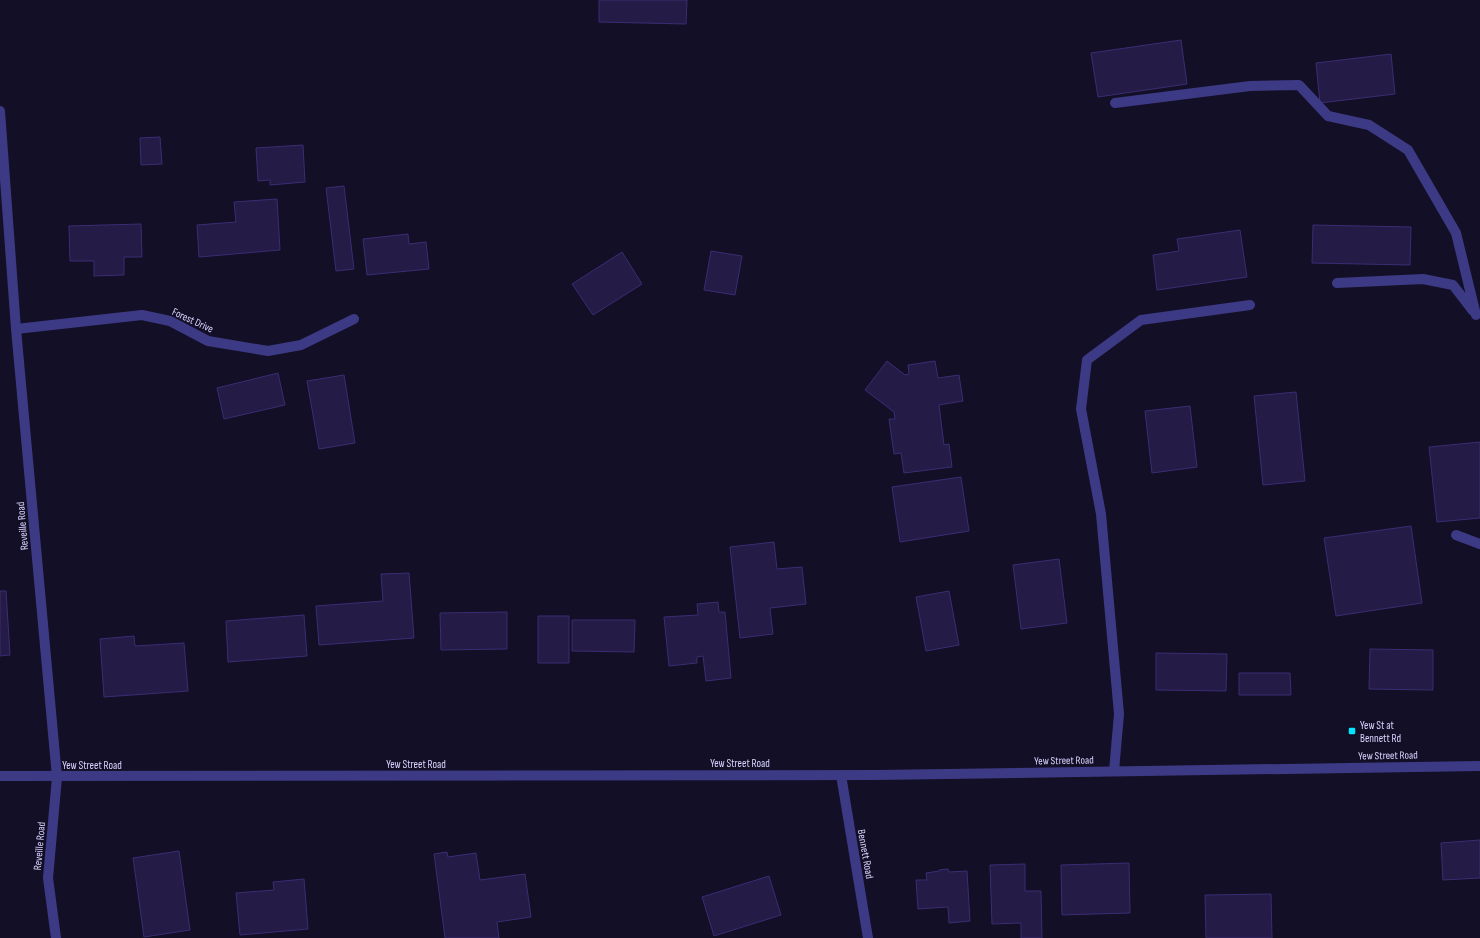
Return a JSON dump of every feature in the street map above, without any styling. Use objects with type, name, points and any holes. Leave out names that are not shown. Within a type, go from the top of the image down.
[{"type":"street","points":[[1115,103],[1250,86],[1299,85],[1328,116],[1369,125],[1408,150],[1456,233],[1478,318]]},
{"type":"street","name":"Reveille Road","points":[[0,111],[16,329],[57,777],[48,878],[56,938]]},
{"type":"street","points":[[1337,283],[1423,278],[1453,285],[1478,318]]},
{"type":"street","points":[[1114,771],[1119,714],[1101,514],[1081,409],[1087,360],[1141,320],[1250,305]]},
{"type":"street","name":"Forest Drive","points":[[16,329],[142,315],[170,321],[208,341],[268,351],[301,346],[354,319]]},
{"type":"street","points":[[1456,535],[1480,544]]},
{"type":"street","name":"Yew Street Road","points":[[0,776],[841,775],[1480,766]]},
{"type":"street","name":"Bennett Road","points":[[841,775],[868,938]]},
{"type":"building","points":[[599,0],[687,0],[686,24],[599,22]]},
{"type":"building","points":[[1181,40],[1187,84],[1098,97],[1091,53]]},
{"type":"building","points":[[1391,54],[1395,94],[1320,103],[1316,63]]},
{"type":"building","points":[[160,137],[162,164],[141,165],[140,138]]},
{"type":"building","points":[[303,145],[305,182],[270,185],[270,180],[258,181],[256,148]]},
{"type":"building","points":[[344,186],[354,269],[336,271],[326,188]]},
{"type":"building","points":[[277,199],[280,250],[199,257],[197,225],[236,222],[234,202]]},
{"type":"building","points":[[141,224],[142,257],[124,257],[124,275],[94,276],[94,261],[70,261],[69,226]]},
{"type":"building","points":[[1313,225],[1411,227],[1410,265],[1312,263]]},
{"type":"building","points":[[1240,230],[1247,277],[1157,290],[1153,255],[1179,251],[1177,239]]},
{"type":"building","points":[[408,234],[409,244],[426,242],[429,269],[367,275],[363,239]]},
{"type":"building","points":[[711,251],[742,256],[735,295],[704,290]]},
{"type":"building","points":[[622,252],[642,284],[593,315],[572,284]]},
{"type":"building","points":[[887,361],[905,375],[909,374],[908,365],[935,361],[938,378],[959,375],[963,401],[939,405],[944,445],[949,444],[952,467],[904,473],[901,453],[894,454],[889,419],[895,419],[894,412],[865,390]]},
{"type":"building","points":[[278,373],[285,405],[224,419],[217,388]]},
{"type":"building","points":[[344,375],[355,443],[319,449],[307,381]]},
{"type":"building","points":[[1296,392],[1305,481],[1263,485],[1254,396]]},
{"type":"building","points":[[1190,406],[1197,467],[1152,473],[1145,411]]},
{"type":"building","points":[[1480,442],[1480,518],[1437,522],[1429,447]]},
{"type":"building","points":[[961,477],[969,531],[900,542],[892,487]]},
{"type":"building","points":[[1411,526],[1422,603],[1336,616],[1324,538]]},
{"type":"building","points":[[774,542],[777,569],[802,567],[806,604],[770,608],[773,634],[740,638],[730,547]]},
{"type":"building","points":[[1059,559],[1067,623],[1021,629],[1013,565]]},
{"type":"building","points":[[409,573],[414,638],[319,645],[316,606],[383,601],[381,574]]},
{"type":"building","points":[[0,591],[6,591],[10,655],[0,656]]},
{"type":"building","points":[[949,591],[959,645],[926,651],[916,597]]},
{"type":"building","points":[[718,602],[719,612],[725,612],[731,678],[706,681],[703,656],[697,657],[697,663],[669,666],[664,617],[698,615],[697,604]]},
{"type":"building","points":[[507,612],[507,649],[441,650],[440,613]]},
{"type":"building","points":[[304,615],[307,656],[228,662],[226,621]]},
{"type":"building","points":[[538,616],[569,616],[569,663],[538,663]]},
{"type":"building","points":[[572,620],[635,620],[634,652],[572,651]]},
{"type":"building","points":[[134,636],[135,646],[184,643],[188,691],[104,697],[100,639]]},
{"type":"building","points":[[1370,649],[1433,650],[1433,690],[1369,689]]},
{"type":"building","points":[[1156,653],[1227,654],[1226,691],[1156,690]]},
{"type":"building","points":[[1239,673],[1290,673],[1291,695],[1239,695]]},
{"type":"building","points":[[1480,840],[1480,878],[1443,880],[1441,843]]},
{"type":"building","points":[[179,851],[190,930],[144,937],[133,858]]},
{"type":"building","points":[[447,852],[448,857],[476,853],[480,880],[525,874],[531,917],[497,922],[499,938],[445,938],[434,854]]},
{"type":"building","points":[[1129,863],[1130,913],[1062,915],[1061,865]]},
{"type":"building","points":[[1025,864],[1025,891],[1041,891],[1042,938],[1021,938],[1021,923],[992,924],[990,865]]},
{"type":"building","points":[[948,869],[949,872],[967,871],[970,921],[949,923],[948,907],[918,909],[916,880],[927,880],[926,873]]},
{"type":"building","points":[[769,876],[781,915],[714,936],[702,897]]},
{"type":"building","points":[[304,879],[308,929],[240,935],[236,893],[274,890],[273,882]]},
{"type":"building","points":[[1271,894],[1272,938],[1206,938],[1205,895]]},
{"type":"place","name":"Yew St at Bennett Rd","points":[[1352,731]]}]
